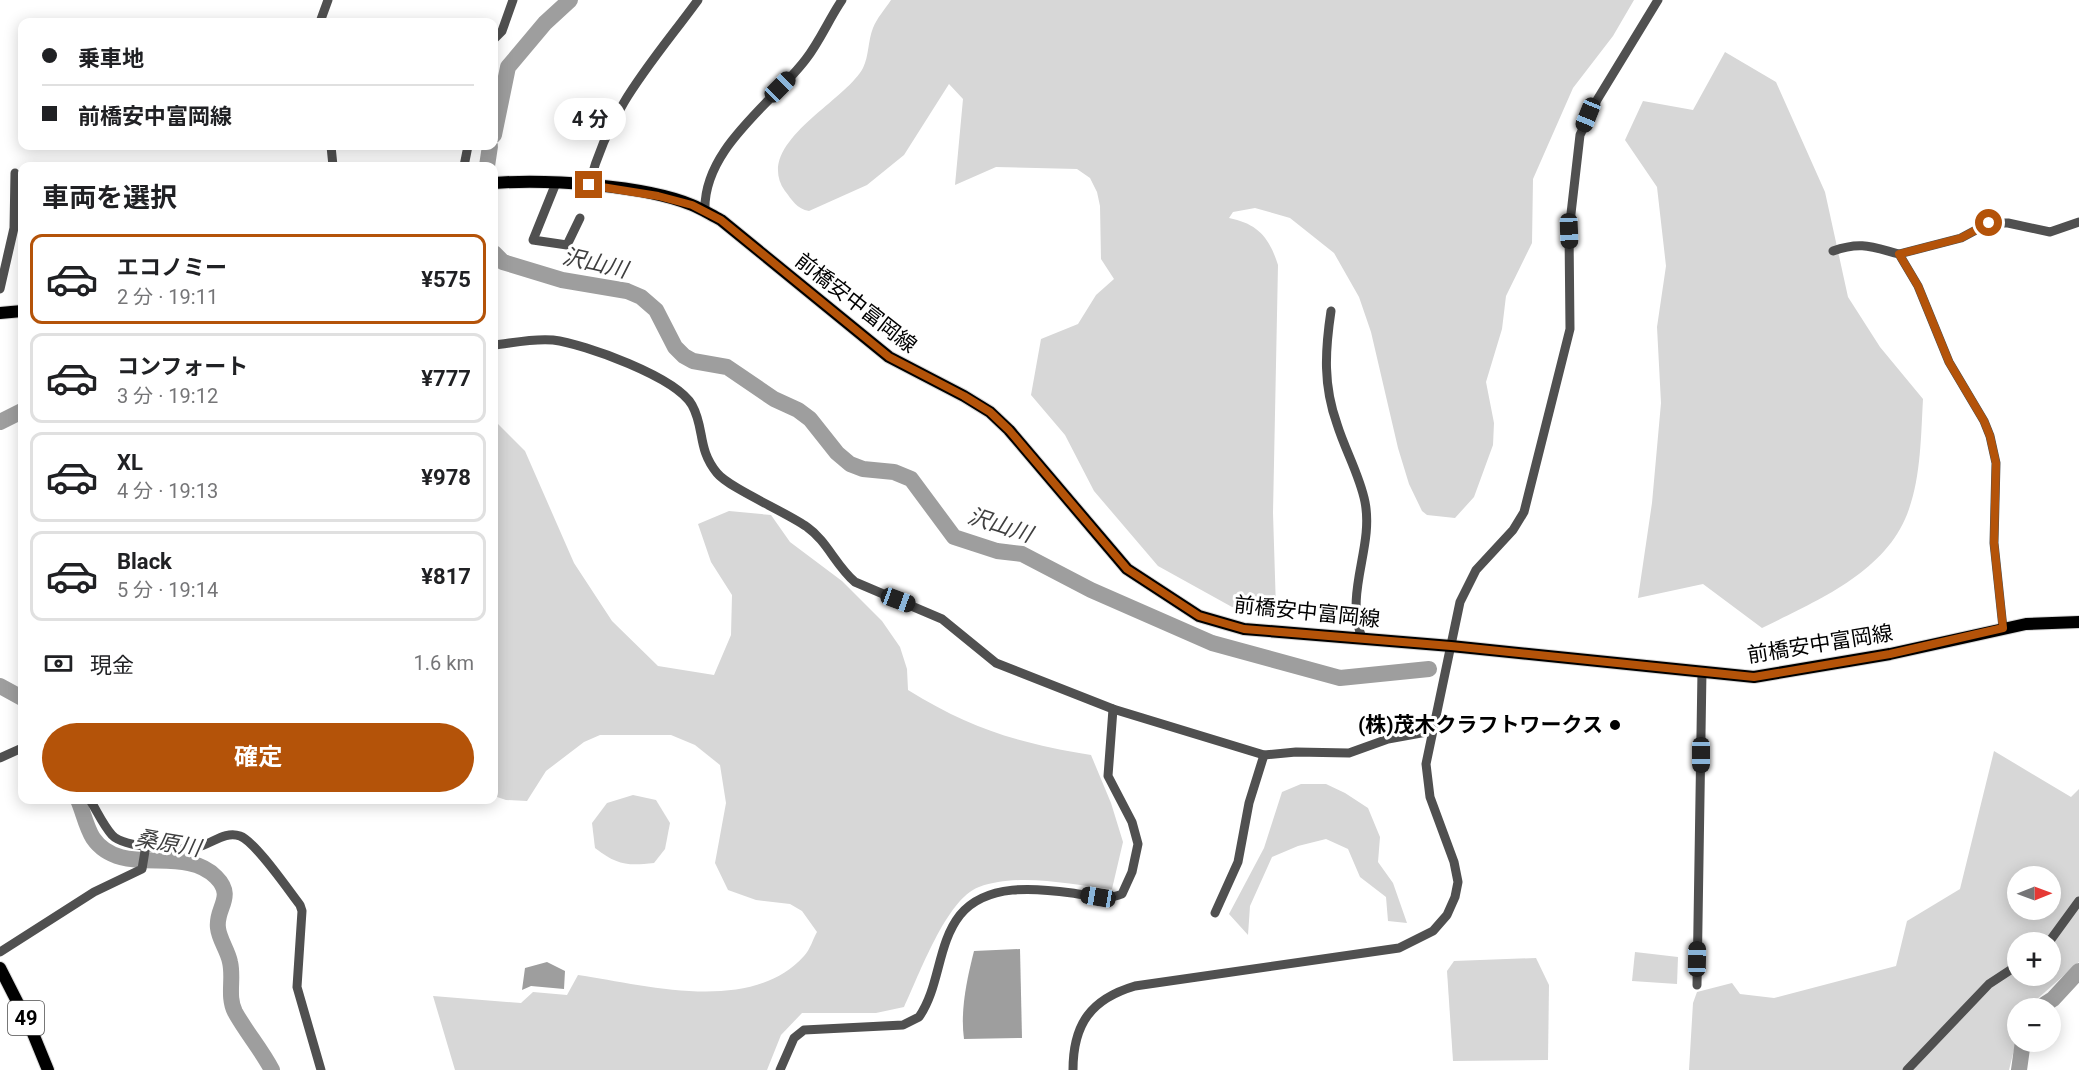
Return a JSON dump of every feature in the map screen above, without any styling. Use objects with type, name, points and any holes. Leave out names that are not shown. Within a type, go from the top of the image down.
[{"type":"main road","name":"前橋安中富岡線","points":[[498,183],[589,185],[658,196],[692,205],[721,220],[889,357],[990,412],[1009,430],[1127,569],[1185,609],[1199,616],[1244,629],[1451,646],[1737,676],[1772,676],[2003,628],[2041,622],[2079,622]]},
{"type":"main road","points":[[0,313],[18,311]]},
{"type":"main road","name":"49","points":[[0,968],[33,1031],[48,1070]]},
{"type":"street","points":[[321,18],[328,0]]},
{"type":"street","points":[[498,35],[502,31],[513,0]]},
{"type":"street","points":[[589,185],[606,132],[624,99],[654,55],[698,0]]},
{"type":"street","points":[[705,212],[707,187],[712,172],[753,113],[807,58],[842,0]]},
{"type":"street","points":[[1073,1070],[1076,1039],[1082,1023],[1089,1012],[1115,992],[1135,986],[1399,948],[1433,931],[1447,915],[1455,897],[1458,882],[1454,862],[1431,797],[1426,764],[1460,602],[1476,570],[1513,530],[1524,512],[1570,328],[1569,231],[1580,135],[1592,108],[1658,0]]},
{"type":"street","points":[[0,289],[14,228],[15,173]]},
{"type":"street","points":[[556,183],[533,240],[567,245],[580,218]]},
{"type":"street","points":[[1833,251],[1849,245],[1867,244],[1899,254],[1961,238],[1989,223],[2008,223],[2050,232],[2079,222]]},
{"type":"street","points":[[1899,254],[1918,286],[1949,362],[1984,421],[1990,436],[1996,463],[1994,543],[2003,628]]},
{"type":"street","points":[[1331,311],[1325,351],[1326,383],[1336,422],[1365,502],[1367,527],[1355,619],[1362,638]]},
{"type":"street","points":[[498,345],[550,340],[574,344],[600,352],[663,382],[691,404],[696,416],[702,448],[718,476],[809,528],[855,582],[942,619],[996,663],[1113,710],[1264,754],[1349,753],[1388,739],[1432,731]]},
{"type":"street","points":[[1697,985],[1702,671]]},
{"type":"street","points":[[780,1070],[794,1038],[804,1030],[903,1025],[919,1017],[945,943],[959,916],[970,904],[1007,890],[1047,890],[1098,897],[1122,894],[1132,872],[1138,844],[1132,822],[1108,776],[1113,710]]},
{"type":"street","points":[[0,758],[18,750]]},
{"type":"street","points":[[1215,913],[1238,862],[1249,803],[1264,754]]},
{"type":"street","points":[[93,804],[113,836],[122,841],[194,848],[219,837],[239,836],[256,849],[300,905],[302,934],[296,972],[297,987],[321,1070]]},
{"type":"street","points":[[0,951],[94,892],[142,869],[146,845]]},
{"type":"street","points":[[2056,932],[2079,901]]},
{"type":"street","points":[[1907,1070],[1989,984],[2007,972]]},
{"type":"shaded area","points":[[891,0],[1634,0],[1613,36],[1573,88],[1533,179],[1532,243],[1506,296],[1502,329],[1486,382],[1494,423],[1493,445],[1474,497],[1455,518],[1427,515],[1422,511],[1409,484],[1398,448],[1371,332],[1359,297],[1334,253],[1290,218],[1255,208],[1233,212],[1229,218],[1248,224],[1261,233],[1271,247],[1278,265],[1273,513],[1276,609],[1232,607],[1158,566],[1094,491],[1065,435],[1031,395],[1041,339],[1078,324],[1096,295],[1114,279],[1101,259],[1100,206],[1097,192],[1090,178],[1077,169],[996,167],[955,185],[963,99],[949,84],[904,155],[867,185],[809,211],[798,206],[785,191],[778,174],[781,157],[790,140],[839,95],[863,68],[873,28]]},
{"type":"shaded area","points":[[1725,52],[1776,82],[1825,192],[1848,297],[1880,347],[1923,399],[1916,482],[1909,509],[1899,531],[1885,550],[1848,582],[1762,628],[1703,584],[1638,598],[1652,503],[1661,403],[1657,327],[1666,266],[1657,187],[1625,140],[1643,101],[1693,110]]},
{"type":"shaded area","points":[[498,424],[525,451],[574,563],[612,621],[658,666],[714,675],[731,635],[732,595],[711,562],[698,524],[729,511],[771,515],[790,542],[842,581],[882,621],[900,647],[907,669],[908,690],[953,715],[996,733],[1091,755],[1111,803],[1123,842],[1112,889],[1011,880],[979,887],[967,894],[955,906],[945,922],[904,1007],[876,1013],[802,1013],[781,1035],[767,1070],[455,1070],[433,996],[521,1003],[533,992],[567,995],[578,975],[665,989],[727,991],[756,985],[782,974],[806,954],[817,932],[802,911],[790,904],[756,900],[728,890],[715,863],[726,803],[720,765],[695,745],[671,735],[600,735],[584,742],[546,771],[527,801],[498,797]]},
{"type":"shaded area","points":[[1994,751],[2071,797],[2079,789],[2079,962],[2061,978],[2061,932],[2007,932],[2007,986],[2052,986],[2038,998],[2007,998],[2007,1052],[2014,1052],[2009,1070],[1689,1070],[1693,1003],[1697,992],[1732,983],[1740,994],[1774,998],[1896,966],[1907,921],[1960,889]]},
{"type":"shaded area","points":[[1301,784],[1326,784],[1368,808],[1380,837],[1378,862],[1393,883],[1407,923],[1388,921],[1386,897],[1360,877],[1348,849],[1326,839],[1298,846],[1272,857],[1250,906],[1248,935],[1229,914],[1264,848],[1282,792]]},
{"type":"shaded area","points":[[633,795],[656,800],[670,823],[665,849],[654,863],[623,863],[595,848],[592,823],[607,803]]},
{"type":"shaded area","points":[[1020,949],[1022,1038],[964,1039],[964,1006],[974,951]]},
{"type":"shaded area","points":[[1635,952],[1678,957],[1677,984],[1632,981]]},
{"type":"shaded area","points":[[1536,958],[1549,985],[1548,1060],[1453,1061],[1447,971],[1454,961]]},
{"type":"shaded area","points":[[547,962],[565,971],[564,989],[531,986],[522,990],[525,968]]},
{"type":"waterway","points":[[498,116],[508,67],[545,23],[570,0]]},
{"type":"waterway","points":[[488,162],[489,150]]},
{"type":"waterway","name":"沢山川","points":[[498,257],[503,262],[562,280],[627,291],[641,297],[656,310],[675,347],[684,356],[693,361],[727,367],[774,399],[798,410],[810,419],[837,453],[850,464],[863,469],[894,472],[911,479],[954,537],[997,551],[1022,554],[1091,590],[1212,643],[1340,678],[1429,669]]},
{"type":"waterway","points":[[0,422],[18,413]]},
{"type":"waterway","name":"桑原川","points":[[0,686],[18,696]]},
{"type":"waterway","name":"桑原川","points":[[80,804],[93,838],[105,850],[120,857],[136,860],[187,863],[203,868],[222,884],[225,897],[219,914],[218,928],[230,962],[233,1006],[272,1070]]},
{"type":"waterway","points":[[2054,998],[2079,971]]},
{"type":"waterway","points":[[2019,1070],[2021,1052]]},
{"type":"place","name":"(株)茂木クラフトワークス","points":[[1615,725]]},
{"type":"route","points":[[589,185],[658,196],[692,205],[721,220],[889,357],[990,412],[1009,430],[1127,569],[1199,616],[1244,629],[1451,646],[1754,677],[1772,676],[1823,664],[1890,654],[2003,628],[1994,543],[1996,463],[1990,436],[1984,421],[1949,362],[1918,286],[1899,254],[1961,238],[1989,223]]}]
